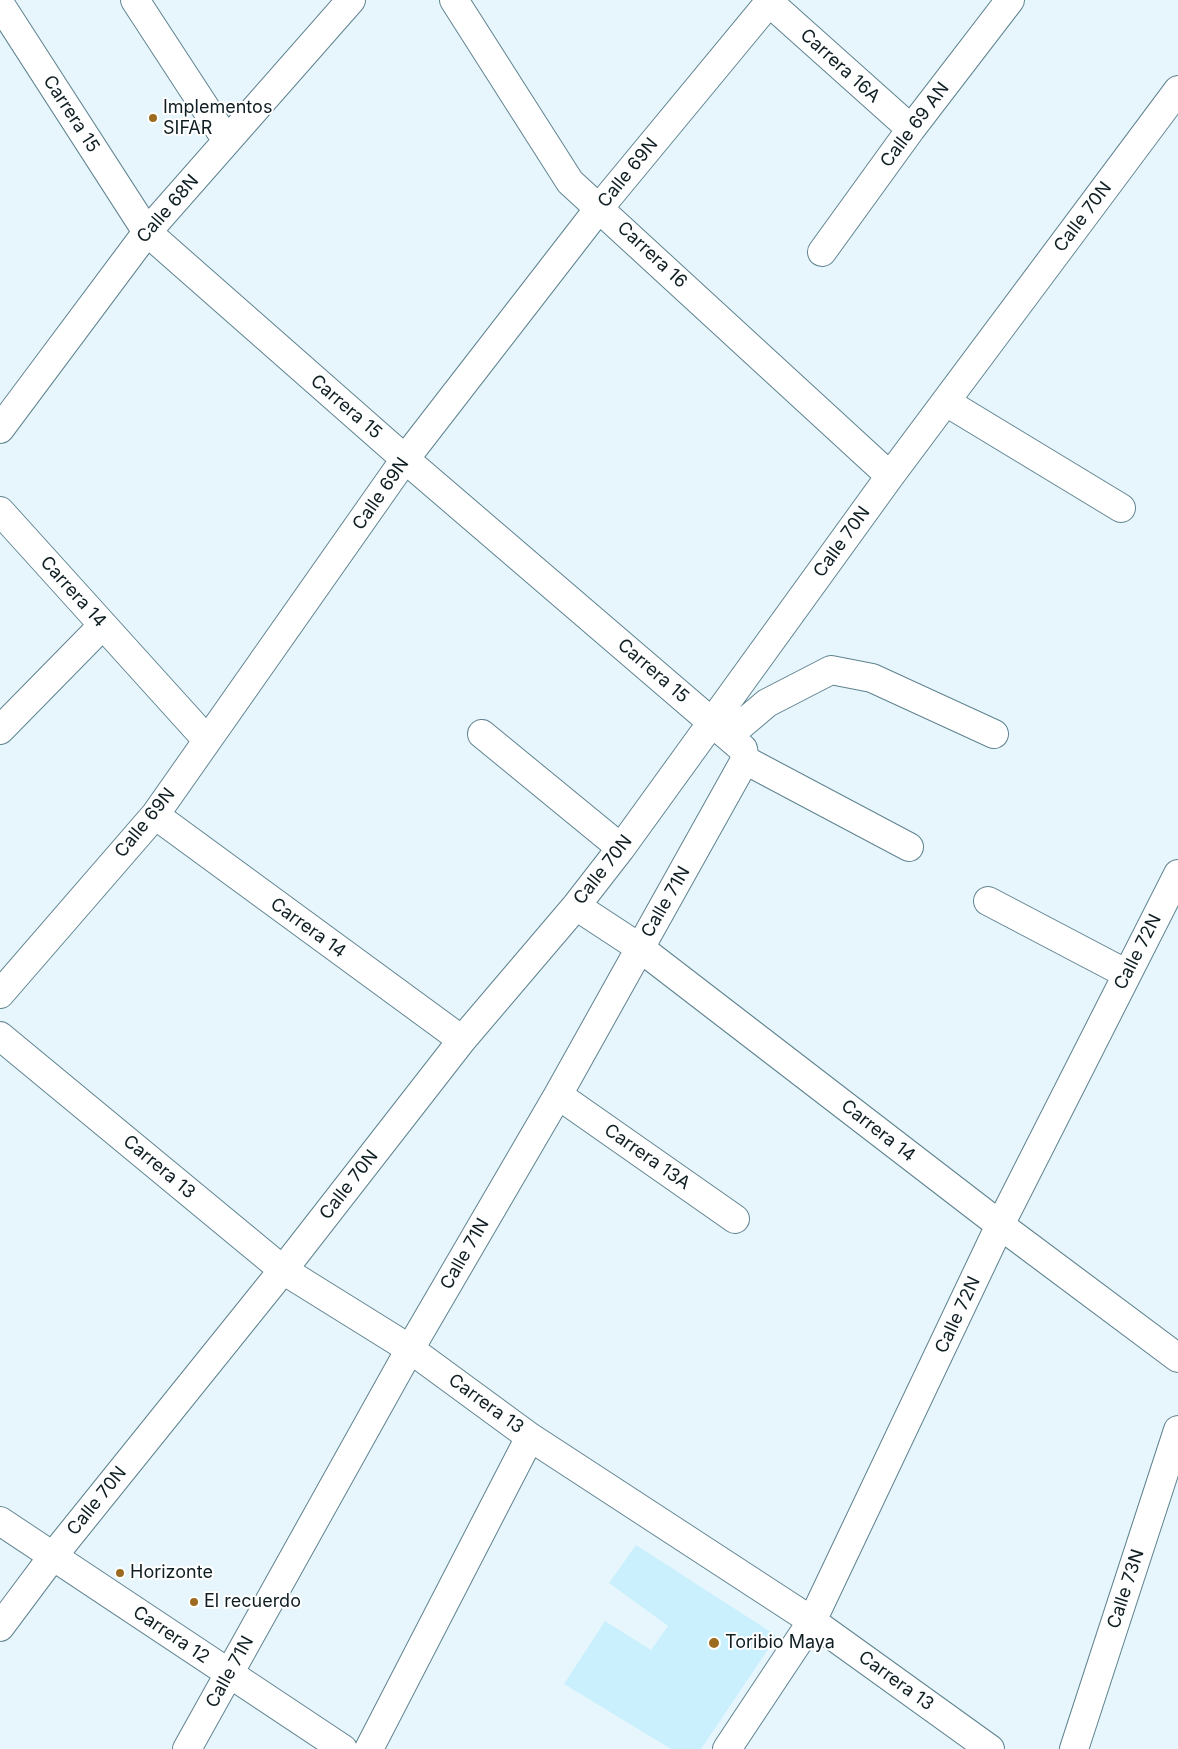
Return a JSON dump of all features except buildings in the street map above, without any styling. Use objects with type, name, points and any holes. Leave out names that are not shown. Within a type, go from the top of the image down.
[{"type":"street","points":[[135,0],[227,141]]},
{"type":"street","name":"Calle 68N","points":[[2,418],[146,232],[351,0]]},
{"type":"street","name":"Carrera 16","points":[[454,0],[570,182],[600,207],[890,476]]},
{"type":"street","name":"Calle 69 AN","points":[[822,252],[911,129],[1010,0]]},
{"type":"street","name":"Calle 69N","points":[[0,994],[155,815],[406,459],[600,207],[770,1]]},
{"type":"street","name":"Carrera 16A","points":[[770,1],[911,129]]},
{"type":"street","name":"Carrera 15","points":[[0,4],[146,232],[743,749],[745,760]]},
{"type":"street","name":"Calle 70N","points":[[0,1627],[53,1556],[283,1270],[462,1040],[576,906],[621,848],[720,729],[890,476],[1178,90]]},
{"type":"street","points":[[946,402],[1121,508]]},
{"type":"street","name":"Carrera 14","points":[[0,511],[207,740]]},
{"type":"street","points":[[0,730],[103,625]]},
{"type":"street","points":[[720,729],[831,670],[872,678],[994,734]]},
{"type":"street","points":[[482,734],[621,848]]},
{"type":"street","points":[[745,760],[909,847]]},
{"type":"street","name":"Calle 71N","points":[[187,1749],[410,1349],[558,1094],[745,760]]},
{"type":"street","name":"Carrera 14","points":[[155,815],[462,1040]]},
{"type":"street","name":"Calle 72N","points":[[727,1749],[812,1621],[1000,1225],[1178,874]]},
{"type":"street","points":[[988,901],[1127,974]]},
{"type":"street","name":"Carrera 14","points":[[576,906],[640,948],[1000,1225],[1178,1358]]},
{"type":"street","name":"Carrera 13","points":[[0,1036],[283,1270],[410,1349],[530,1437],[812,1621],[990,1749]]},
{"type":"street","name":"Carrera 13A","points":[[558,1094],[735,1219]]},
{"type":"street","name":"Calle 73N","points":[[1074,1749],[1178,1430]]},
{"type":"street","points":[[369,1749],[530,1437]]},
{"type":"street","name":"Carrera 12","points":[[0,1521],[343,1749]]},
{"type":"shaded area","name":"Toribio Maya","points":[[636,1545],[777,1636],[701,1749],[671,1749],[564,1684],[605,1621],[651,1650],[668,1626],[609,1583]]},
{"type":"place","name":"Implementos SIFAR","points":[[153,118]]},
{"type":"place","name":"Horizonte","points":[[120,1573]]},
{"type":"place","name":"El recuerdo","points":[[194,1602]]},
{"type":"place","name":"Toribio Maya","points":[[714,1643]]}]
